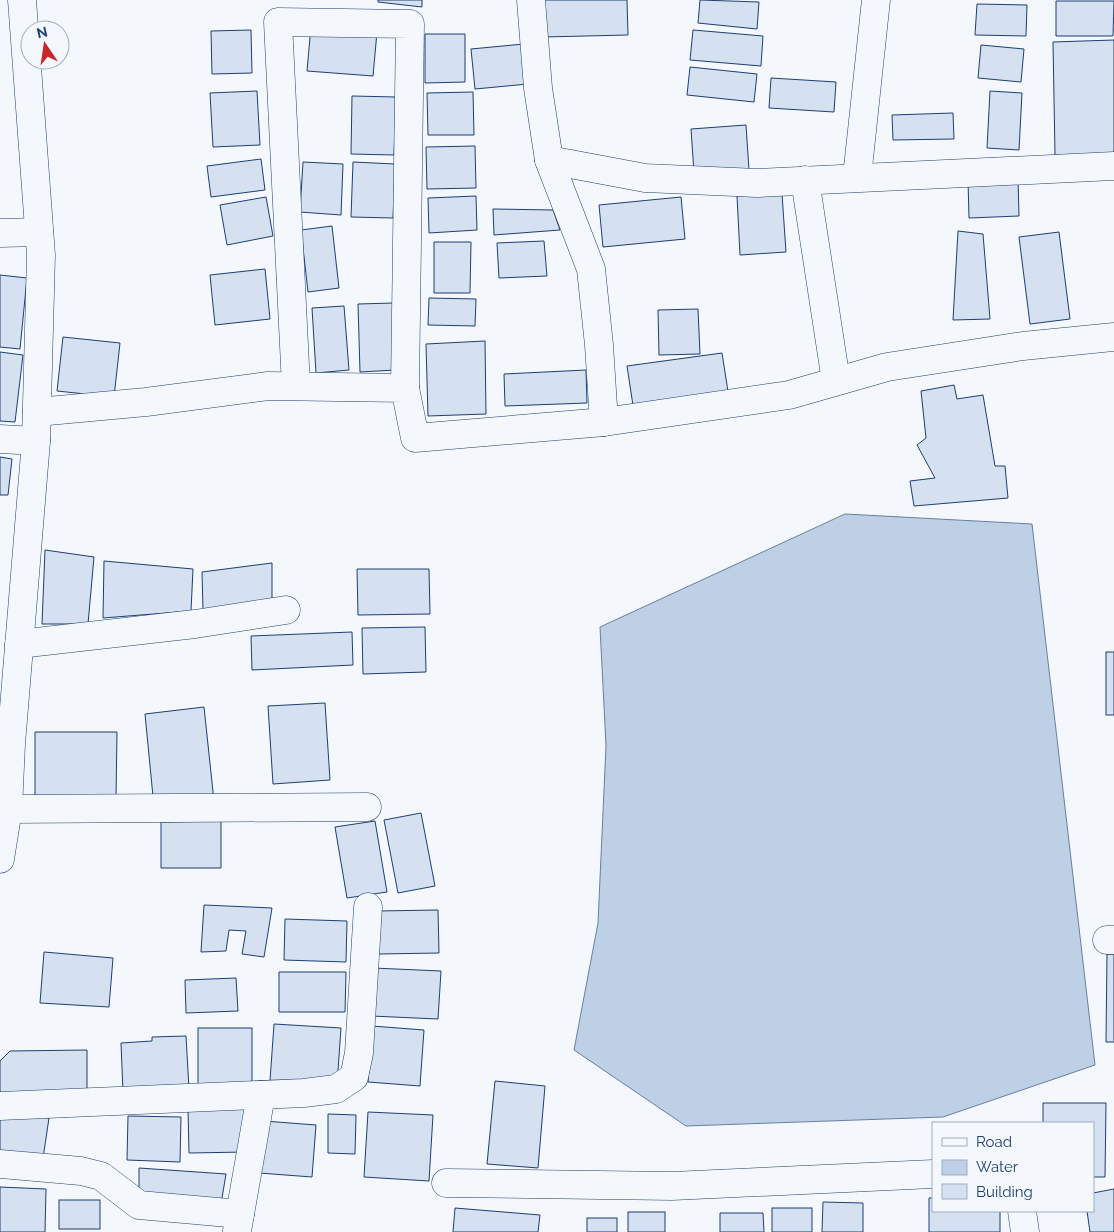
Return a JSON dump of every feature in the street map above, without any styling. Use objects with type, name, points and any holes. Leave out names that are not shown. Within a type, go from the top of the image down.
[{"type":"street","points":[[0,859],[8,809],[6,727],[19,644],[37,412],[41,255],[22,0]]},
{"type":"street","points":[[531,0],[538,88],[548,160],[590,269],[599,345],[604,422]]},
{"type":"street","points":[[857,177],[876,0]]},
{"type":"street","points":[[296,386],[278,22],[410,24],[405,388],[415,438],[604,422],[789,395],[887,367],[1023,346],[1114,337]]},
{"type":"street","points":[[548,160],[645,178],[757,183],[1114,166]]},
{"type":"street","points":[[805,180],[836,382]]},
{"type":"street","points":[[0,233],[39,232]]},
{"type":"street","points":[[37,412],[146,402],[268,386],[405,388]]},
{"type":"street","points":[[0,439],[36,441]]},
{"type":"street","points":[[19,644],[195,624],[286,610]]},
{"type":"street","points":[[8,809],[367,807]]},
{"type":"street","points":[[0,1106],[261,1095],[336,1088],[354,1076],[359,1053],[368,907]]},
{"type":"street","points":[[0,1164],[81,1171],[101,1176],[139,1205],[238,1223],[261,1095]]},
{"type":"street","points":[[446,1183],[672,1186],[932,1174]]},
{"type":"street","points":[[1022,1212],[1025,1232]]},
{"type":"water","points":[[845,514],[1032,524],[1095,1065],[943,1117],[686,1126],[574,1050],[598,923],[606,746],[600,627]]},
{"type":"building","points":[[378,0],[422,0],[422,7],[378,2]]},
{"type":"building","points":[[542,0],[627,0],[628,35],[543,37]]},
{"type":"building","points":[[700,0],[759,2],[757,29],[698,23]]},
{"type":"building","points":[[1056,1],[1114,1],[1113,36],[1056,36]]},
{"type":"building","points":[[977,4],[1027,5],[1026,36],[975,35]]},
{"type":"building","points":[[311,26],[377,32],[373,76],[307,71]]},
{"type":"building","points":[[251,30],[252,73],[212,74],[211,31]]},
{"type":"building","points":[[693,30],[763,36],[761,66],[690,60]]},
{"type":"building","points":[[425,34],[465,34],[465,82],[425,83]]},
{"type":"building","points":[[1114,40],[1114,154],[1055,155],[1053,42]]},
{"type":"building","points":[[524,44],[528,84],[475,89],[471,49]]},
{"type":"building","points":[[981,45],[1024,49],[1021,82],[978,78]]},
{"type":"building","points":[[690,67],[757,74],[754,102],[687,95]]},
{"type":"building","points":[[771,78],[836,82],[834,112],[769,108]]},
{"type":"building","points":[[257,91],[260,145],[213,147],[210,93]]},
{"type":"building","points":[[990,91],[1022,93],[1019,150],[987,148]]},
{"type":"building","points":[[473,92],[474,135],[428,135],[427,93]]},
{"type":"building","points":[[352,96],[396,97],[394,155],[351,154]]},
{"type":"building","points":[[953,113],[954,139],[893,140],[892,115]]},
{"type":"building","points":[[746,125],[749,170],[694,173],[691,129]]},
{"type":"building","points":[[475,146],[476,188],[427,189],[426,147]]},
{"type":"building","points":[[261,159],[265,190],[211,197],[207,166]]},
{"type":"building","points":[[303,162],[343,164],[341,215],[300,212]]},
{"type":"building","points":[[353,162],[395,164],[393,218],[351,217]]},
{"type":"building","points":[[1018,178],[1019,216],[969,218],[968,180]]},
{"type":"building","points":[[782,194],[786,252],[740,255],[737,196]]},
{"type":"building","points":[[476,196],[477,230],[429,233],[428,198]]},
{"type":"building","points":[[266,197],[273,236],[227,245],[220,205]]},
{"type":"building","points":[[681,197],[685,239],[603,247],[599,205]]},
{"type":"building","points":[[493,209],[553,210],[560,230],[494,235]]},
{"type":"building","points":[[332,226],[339,288],[308,292],[301,230]]},
{"type":"building","points":[[958,231],[983,234],[990,319],[953,320]]},
{"type":"building","points":[[1059,232],[1070,319],[1030,324],[1019,237]]},
{"type":"building","points":[[544,241],[547,276],[499,278],[497,243]]},
{"type":"building","points":[[434,242],[471,242],[470,293],[434,293]]},
{"type":"building","points":[[265,269],[270,319],[215,325],[210,275]]},
{"type":"building","points":[[0,275],[27,278],[20,349],[0,347]]},
{"type":"building","points":[[429,298],[476,299],[475,326],[428,325]]},
{"type":"building","points":[[394,303],[396,370],[360,372],[358,304]]},
{"type":"building","points":[[344,306],[349,370],[316,373],[312,308]]},
{"type":"building","points":[[698,309],[700,354],[659,355],[658,310]]},
{"type":"building","points":[[63,337],[120,343],[114,397],[57,391]]},
{"type":"building","points":[[485,341],[486,414],[428,416],[426,344]]},
{"type":"building","points":[[0,352],[23,355],[15,422],[0,421]]},
{"type":"building","points":[[722,353],[729,398],[634,412],[627,366]]},
{"type":"building","points":[[586,370],[587,403],[505,406],[504,374]]},
{"type":"building","points":[[954,385],[957,399],[983,395],[995,466],[1005,466],[1008,498],[914,506],[910,481],[935,478],[917,445],[926,438],[921,391]]},
{"type":"building","points":[[0,457],[12,459],[8,495],[0,495]]},
{"type":"building","points":[[45,550],[94,557],[88,624],[42,624]]},
{"type":"building","points":[[104,561],[193,569],[191,611],[103,618]]},
{"type":"building","points":[[272,563],[272,602],[203,610],[202,572]]},
{"type":"building","points":[[357,569],[429,569],[430,614],[358,615]]},
{"type":"building","points":[[425,627],[426,672],[363,674],[362,628]]},
{"type":"building","points":[[352,632],[353,665],[252,670],[251,636]]},
{"type":"building","points":[[1106,652],[1114,652],[1114,715],[1106,715]]},
{"type":"building","points":[[325,703],[330,780],[273,784],[268,706]]},
{"type":"building","points":[[204,707],[214,801],[154,807],[145,714]]},
{"type":"building","points":[[35,732],[117,732],[116,799],[35,800]]},
{"type":"building","points":[[421,813],[435,886],[398,893],[384,820]]},
{"type":"building","points":[[221,821],[221,868],[161,868],[161,822]]},
{"type":"building","points":[[375,821],[387,892],[347,898],[335,827]]},
{"type":"building","points":[[204,905],[272,908],[264,957],[242,954],[246,931],[229,930],[226,951],[201,952]]},
{"type":"building","points":[[438,910],[439,953],[378,954],[377,911]]},
{"type":"building","points":[[285,919],[347,921],[346,962],[284,960]]},
{"type":"building","points":[[44,952],[113,958],[109,1007],[40,1003]]},
{"type":"building","points":[[1107,954],[1114,954],[1114,1042],[1106,1042]]},
{"type":"building","points":[[373,968],[441,971],[438,1019],[371,1016]]},
{"type":"building","points":[[279,972],[346,972],[345,1012],[279,1012]]},
{"type":"building","points":[[236,978],[238,1011],[186,1013],[185,980]]},
{"type":"building","points":[[274,1024],[341,1028],[337,1085],[270,1081]]},
{"type":"building","points":[[372,1026],[424,1030],[420,1086],[368,1082]]},
{"type":"building","points":[[198,1028],[252,1028],[252,1084],[198,1084]]},
{"type":"building","points":[[186,1036],[189,1089],[123,1092],[121,1043],[152,1041],[152,1037]]},
{"type":"building","points":[[87,1050],[87,1098],[0,1100],[0,1061],[10,1051]]},
{"type":"building","points":[[495,1081],[545,1086],[538,1168],[487,1164]]},
{"type":"building","points":[[1043,1103],[1106,1103],[1105,1177],[1094,1177],[1094,1122],[1043,1122]]},
{"type":"building","points":[[246,1108],[246,1152],[189,1153],[188,1109]]},
{"type":"building","points":[[368,1112],[433,1115],[429,1181],[364,1177]]},
{"type":"building","points":[[0,1113],[49,1118],[42,1165],[0,1163]]},
{"type":"building","points":[[328,1114],[356,1115],[355,1154],[328,1153]]},
{"type":"building","points":[[128,1116],[181,1117],[180,1162],[127,1160]]},
{"type":"building","points":[[264,1121],[316,1125],[312,1177],[259,1173]]},
{"type":"building","points":[[139,1168],[226,1174],[221,1204],[139,1194]]},
{"type":"building","points":[[0,1187],[46,1189],[45,1232],[0,1232]]},
{"type":"building","points":[[1114,1189],[1114,1232],[1090,1232],[1087,1212],[1094,1212],[1094,1193]]},
{"type":"building","points":[[929,1198],[932,1198],[932,1212],[1000,1212],[1000,1232],[929,1232]]},
{"type":"building","points":[[59,1200],[100,1200],[100,1229],[59,1229]]},
{"type":"building","points":[[823,1202],[863,1203],[863,1232],[822,1232]]},
{"type":"building","points":[[455,1208],[540,1215],[538,1232],[453,1232]]},
{"type":"building","points":[[772,1208],[812,1208],[812,1232],[772,1232]]},
{"type":"building","points":[[628,1212],[665,1212],[665,1232],[628,1232]]},
{"type":"building","points":[[720,1213],[763,1213],[764,1232],[720,1232]]},
{"type":"building","points":[[587,1218],[617,1218],[617,1232],[587,1232]]}]
